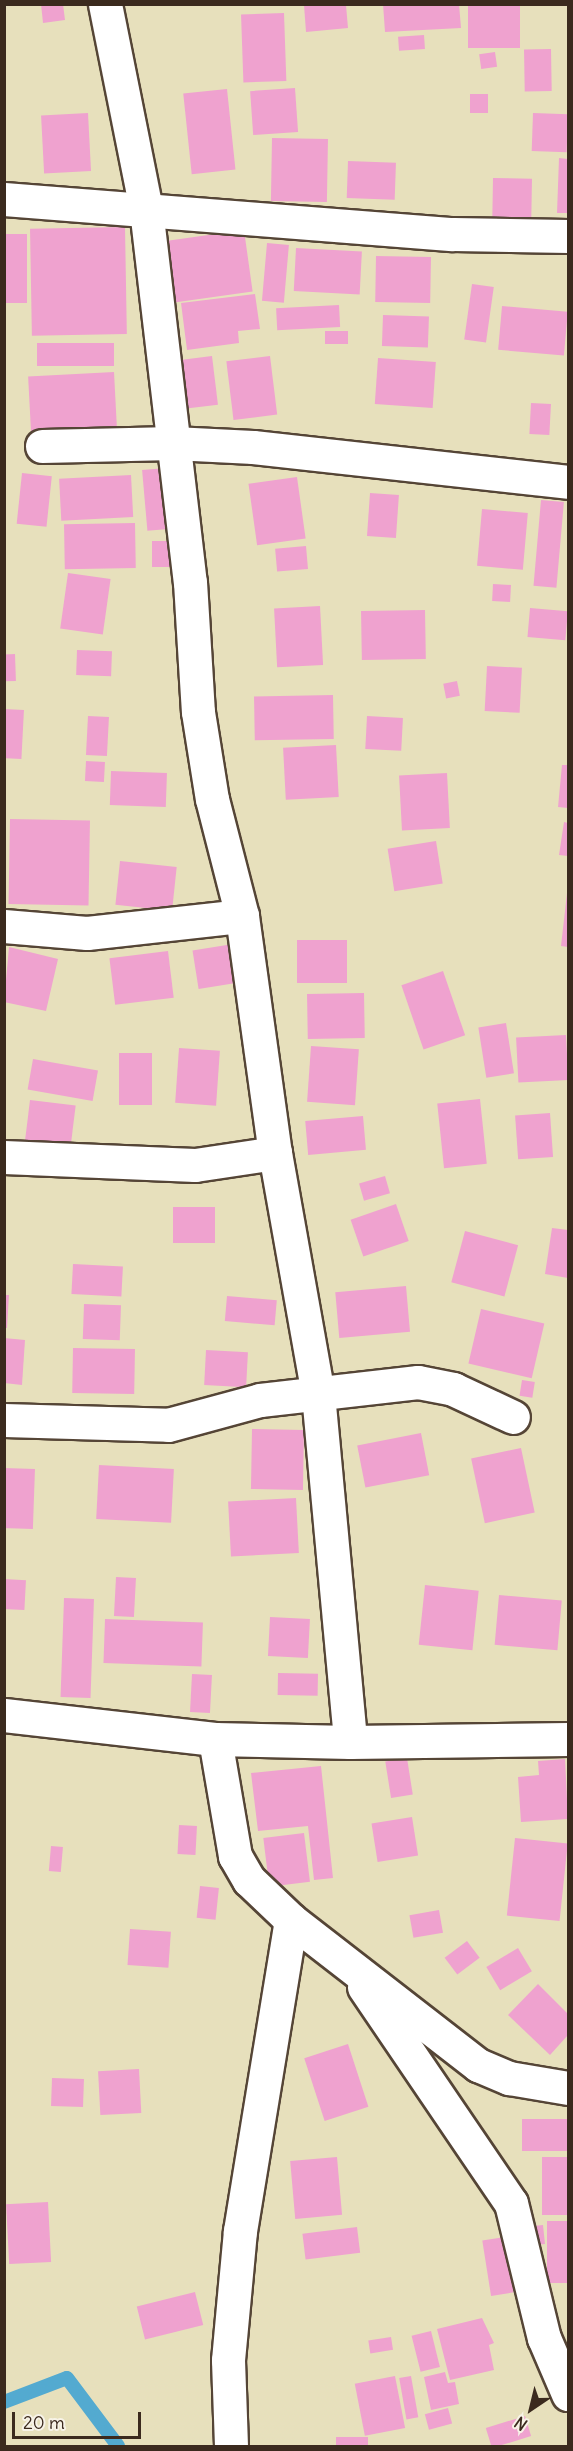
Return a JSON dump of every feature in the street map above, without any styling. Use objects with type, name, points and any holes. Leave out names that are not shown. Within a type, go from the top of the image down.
[{"type":"street","points":[[105,4],[146,209],[190,582],[198,712],[212,799],[242,916],[275,1153],[318,1394],[350,1742]]},
{"type":"street","points":[[4,199],[453,234],[568,236]]},
{"type":"street","points":[[42,446],[173,443],[253,447],[568,482]]},
{"type":"street","points":[[4,926],[87,933],[242,916]]},
{"type":"street","points":[[4,1157],[195,1165],[275,1153]]},
{"type":"street","points":[[4,1420],[168,1425],[261,1400],[418,1382],[436,1384],[513,1417]]},
{"type":"street","points":[[4,1715],[215,1739],[350,1742],[568,1739]]},
{"type":"street","points":[[215,1739],[235,1856],[249,1880],[291,1920],[346,1960],[478,2065],[509,2078],[568,2088]]},
{"type":"street","points":[[231,2446],[228,2360],[240,2231],[291,1920]]},
{"type":"street","points":[[346,1960],[511,2203],[544,2338],[568,2394]]},
{"type":"building","points":[[41,4],[63,4],[65,20],[43,23]]},
{"type":"building","points":[[383,4],[459,4],[461,28],[385,32]]},
{"type":"building","points":[[468,4],[520,4],[520,48],[468,48]]},
{"type":"building","points":[[304,5],[346,5],[348,28],[306,32]]},
{"type":"building","points":[[284,13],[286,81],[243,82],[241,15]]},
{"type":"building","points":[[424,35],[425,49],[399,51],[398,37]]},
{"type":"building","points":[[524,49],[551,49],[552,91],[525,91]]},
{"type":"building","points":[[495,52],[497,67],[481,69],[479,54]]},
{"type":"building","points":[[295,88],[298,132],[253,135],[250,91]]},
{"type":"building","points":[[227,89],[235,170],[192,174],[183,94]]},
{"type":"building","points":[[470,94],[488,94],[488,113],[470,113]]},
{"type":"building","points":[[88,113],[91,171],[44,173],[41,115]]},
{"type":"building","points":[[533,113],[568,114],[567,152],[532,151]]},
{"type":"building","points":[[272,138],[328,139],[327,202],[271,201]]},
{"type":"building","points":[[559,158],[568,159],[568,213],[557,213]]},
{"type":"building","points":[[348,161],[396,163],[395,200],[347,198]]},
{"type":"building","points":[[493,178],[532,179],[531,218],[492,217]]},
{"type":"building","points":[[125,227],[127,334],[32,336],[30,229]]},
{"type":"building","points":[[244,230],[253,291],[174,302],[166,241]]},
{"type":"building","points":[[4,234],[27,234],[27,303],[4,303]]},
{"type":"building","points":[[267,243],[289,245],[284,303],[262,301]]},
{"type":"building","points":[[296,248],[362,251],[360,294],[294,291]]},
{"type":"building","points":[[376,256],[431,257],[430,303],[375,302]]},
{"type":"building","points":[[472,284],[494,287],[486,343],[464,339]]},
{"type":"building","points":[[255,294],[260,329],[238,331],[239,343],[187,350],[181,303]]},
{"type":"building","points":[[339,305],[340,327],[277,330],[276,308]]},
{"type":"building","points":[[502,306],[568,312],[564,356],[498,350]]},
{"type":"building","points":[[383,315],[429,317],[428,348],[382,346]]},
{"type":"building","points":[[325,331],[348,331],[348,344],[325,344]]},
{"type":"building","points":[[37,343],[114,343],[114,366],[37,366]]},
{"type":"building","points":[[212,356],[218,405],[184,409],[178,360]]},
{"type":"building","points":[[270,356],[277,415],[234,420],[226,361]]},
{"type":"building","points":[[378,358],[436,362],[433,408],[375,404]]},
{"type":"building","points":[[114,372],[117,431],[31,435],[28,377]]},
{"type":"building","points":[[531,403],[551,404],[549,435],[529,434]]},
{"type":"building","points":[[166,468],[171,529],[147,531],[142,470]]},
{"type":"building","points":[[22,473],[52,476],[47,527],[17,524]]},
{"type":"building","points":[[131,475],[133,517],[61,521],[59,479]]},
{"type":"building","points":[[297,477],[306,538],[257,545],[248,484]]},
{"type":"building","points":[[370,493],[399,495],[396,538],[367,536]]},
{"type":"building","points":[[541,500],[564,502],[556,588],[534,586]]},
{"type":"building","points":[[482,509],[528,513],[523,570],[477,566]]},
{"type":"building","points":[[135,523],[136,568],[65,569],[64,524]]},
{"type":"building","points":[[152,541],[174,541],[174,567],[152,567]]},
{"type":"building","points":[[306,546],[308,569],[277,572],[275,549]]},
{"type":"building","points":[[68,573],[111,579],[103,634],[60,628]]},
{"type":"building","points":[[493,584],[511,585],[510,602],[492,601]]},
{"type":"building","points":[[320,606],[323,665],[277,667],[274,608]]},
{"type":"building","points":[[530,608],[568,611],[565,640],[527,637]]},
{"type":"building","points":[[425,610],[426,659],[362,660],[361,611]]},
{"type":"building","points":[[77,650],[112,651],[111,676],[76,675]]},
{"type":"building","points":[[4,654],[15,654],[16,681],[5,681]]},
{"type":"building","points":[[487,666],[522,668],[520,713],[485,711]]},
{"type":"building","points":[[457,681],[460,696],[446,698],[443,684]]},
{"type":"building","points":[[333,695],[334,739],[255,740],[254,696]]},
{"type":"building","points":[[4,709],[24,710],[21,759],[4,758]]},
{"type":"building","points":[[88,716],[109,717],[107,756],[86,755]]},
{"type":"building","points":[[367,716],[403,718],[401,751],[365,749]]},
{"type":"building","points":[[336,745],[339,797],[286,800],[283,748]]},
{"type":"building","points":[[86,761],[105,762],[104,782],[85,781]]},
{"type":"building","points":[[562,765],[568,765],[568,808],[558,807]]},
{"type":"building","points":[[111,771],[167,773],[166,807],[110,805]]},
{"type":"building","points":[[447,773],[450,828],[402,830],[399,776]]},
{"type":"building","points":[[10,819],[90,820],[89,905],[9,904]]},
{"type":"building","points":[[564,822],[568,823],[568,856],[559,855]]},
{"type":"building","points":[[436,841],[443,883],[394,891],[388,849]]},
{"type":"building","points":[[120,861],[177,867],[172,911],[115,905]]},
{"type":"building","points":[[568,893],[568,947],[561,946]]},
{"type":"building","points":[[297,940],[347,940],[347,983],[297,983]]},
{"type":"building","points":[[233,944],[239,983],[199,989],[193,950]]},
{"type":"building","points":[[9,947],[58,959],[46,1011],[4,1002]]},
{"type":"building","points":[[168,951],[174,998],[115,1005],[109,958]]},
{"type":"building","points":[[443,971],[465,1035],[424,1050],[401,985]]},
{"type":"building","points":[[364,993],[365,1038],[308,1039],[307,994]]},
{"type":"building","points":[[506,1023],[514,1073],[486,1078],[478,1027]]},
{"type":"building","points":[[566,1035],[568,1080],[518,1083],[516,1038]]},
{"type":"building","points":[[311,1046],[359,1049],[355,1105],[307,1102]]},
{"type":"building","points":[[179,1048],[220,1051],[216,1106],[175,1103]]},
{"type":"building","points":[[119,1053],[152,1053],[152,1105],[119,1105]]},
{"type":"building","points":[[33,1059],[98,1070],[93,1101],[28,1090]]},
{"type":"building","points":[[480,1099],[487,1164],[444,1168],[437,1103]]},
{"type":"building","points":[[30,1100],[76,1106],[70,1151],[24,1146]]},
{"type":"building","points":[[550,1113],[553,1157],[518,1159],[515,1115]]},
{"type":"building","points":[[363,1116],[366,1150],[308,1155],[305,1121]]},
{"type":"building","points":[[385,1176],[390,1193],[364,1201],[359,1183]]},
{"type":"building","points":[[396,1204],[409,1241],[363,1257],[351,1220]]},
{"type":"building","points":[[173,1207],[215,1207],[215,1243],[173,1243]]},
{"type":"building","points":[[552,1228],[568,1230],[568,1278],[545,1274]]},
{"type":"building","points":[[465,1231],[518,1245],[504,1296],[451,1282]]},
{"type":"building","points":[[73,1264],[123,1267],[121,1297],[71,1294]]},
{"type":"building","points":[[406,1286],[410,1332],[339,1338],[335,1292]]},
{"type":"building","points":[[4,1295],[9,1295],[7,1328],[4,1328]]},
{"type":"building","points":[[227,1296],[277,1300],[275,1325],[225,1321]]},
{"type":"building","points":[[84,1304],[121,1305],[120,1340],[83,1339]]},
{"type":"building","points":[[481,1309],[544,1324],[532,1378],[468,1364]]},
{"type":"building","points":[[4,1338],[25,1340],[22,1385],[4,1383]]},
{"type":"building","points":[[73,1348],[135,1349],[134,1394],[72,1393]]},
{"type":"building","points":[[206,1350],[248,1352],[246,1387],[204,1385]]},
{"type":"building","points":[[522,1380],[535,1382],[532,1398],[519,1396]]},
{"type":"building","points":[[252,1429],[304,1430],[303,1490],[251,1489]]},
{"type":"building","points":[[421,1433],[429,1475],[365,1488],[357,1445]]},
{"type":"building","points":[[521,1448],[535,1513],[485,1523],[471,1459]]},
{"type":"building","points":[[99,1465],[174,1469],[171,1523],[96,1519]]},
{"type":"building","points":[[4,1468],[35,1469],[33,1529],[4,1528]]},
{"type":"building","points":[[296,1498],[299,1553],[231,1556],[228,1502]]},
{"type":"building","points":[[116,1577],[136,1578],[134,1617],[114,1616]]},
{"type":"building","points":[[4,1579],[26,1580],[24,1610],[4,1609]]},
{"type":"building","points":[[425,1585],[479,1591],[472,1650],[419,1645]]},
{"type":"building","points":[[499,1595],[562,1600],[557,1650],[495,1645]]},
{"type":"building","points":[[64,1598],[94,1599],[91,1698],[61,1697]]},
{"type":"building","points":[[270,1617],[310,1619],[308,1658],[268,1656]]},
{"type":"building","points":[[105,1619],[203,1622],[201,1666],[103,1663]]},
{"type":"building","points":[[278,1673],[318,1674],[318,1696],[278,1695]]},
{"type":"building","points":[[192,1674],[212,1675],[210,1713],[190,1712]]},
{"type":"building","points":[[407,1758],[413,1795],[391,1798],[385,1761]]},
{"type":"building","points":[[565,1759],[568,1819],[521,1822],[518,1777],[539,1775],[538,1761]]},
{"type":"building","points":[[321,1766],[333,1878],[314,1880],[308,1826],[258,1831],[251,1773]]},
{"type":"building","points":[[412,1817],[418,1856],[378,1862],[372,1823]]},
{"type":"building","points":[[179,1825],[197,1826],[195,1855],[177,1854]]},
{"type":"building","points":[[304,1833],[310,1882],[269,1887],[263,1838]]},
{"type":"building","points":[[515,1838],[568,1844],[560,1921],[507,1916]]},
{"type":"building","points":[[51,1846],[63,1847],[61,1872],[49,1871]]},
{"type":"building","points":[[200,1886],[219,1888],[216,1920],[197,1918]]},
{"type":"building","points":[[439,1910],[443,1933],[413,1938],[409,1915]]},
{"type":"building","points":[[130,1929],[171,1932],[168,1968],[127,1965]]},
{"type":"building","points":[[467,1941],[480,1958],[457,1975],[445,1958]]},
{"type":"building","points":[[518,1948],[532,1971],[500,1990],[486,1967]]},
{"type":"building","points":[[538,1984],[568,2014],[568,2035],[550,2055],[508,2015]]},
{"type":"building","points":[[348,2044],[368,2107],[325,2121],[304,2058]]},
{"type":"building","points":[[139,2069],[141,2113],[100,2115],[98,2071]]},
{"type":"building","points":[[52,2078],[84,2079],[83,2107],[51,2106]]},
{"type":"building","points":[[522,2119],[568,2119],[568,2151],[522,2151]]},
{"type":"building","points":[[337,2157],[342,2215],[295,2219],[290,2161]]},
{"type":"building","points":[[542,2157],[568,2157],[568,2215],[542,2215]]},
{"type":"building","points":[[48,2202],[51,2262],[9,2264],[6,2204]]},
{"type":"building","points":[[547,2221],[568,2221],[568,2283],[547,2283]]},
{"type":"building","points":[[543,2225],[545,2244],[533,2245],[531,2226]]},
{"type":"building","points":[[357,2227],[360,2253],[306,2260],[302,2234]]},
{"type":"building","points":[[505,2237],[514,2292],[491,2296],[482,2241]]},
{"type":"building","points":[[195,2292],[203,2325],[145,2340],[137,2307]]},
{"type":"building","points":[[482,2318],[494,2343],[489,2345],[494,2370],[450,2380],[437,2329]]},
{"type":"building","points":[[431,2331],[440,2367],[421,2372],[412,2336]]},
{"type":"building","points":[[391,2337],[393,2350],[370,2353],[368,2341]]},
{"type":"building","points":[[445,2372],[448,2383],[455,2382],[459,2404],[431,2410],[424,2377]]},
{"type":"building","points":[[395,2376],[405,2428],[365,2436],[355,2384]]},
{"type":"building","points":[[411,2376],[418,2417],[406,2419],[399,2378]]},
{"type":"building","points":[[448,2408],[452,2423],[429,2430],[425,2414]]},
{"type":"building","points":[[525,2416],[531,2436],[491,2446],[486,2428]]},
{"type":"building","points":[[336,2437],[368,2437],[368,2446],[336,2446]]},
{"type":"waterway","points":[[4,2402],[67,2378],[118,2446]]}]
